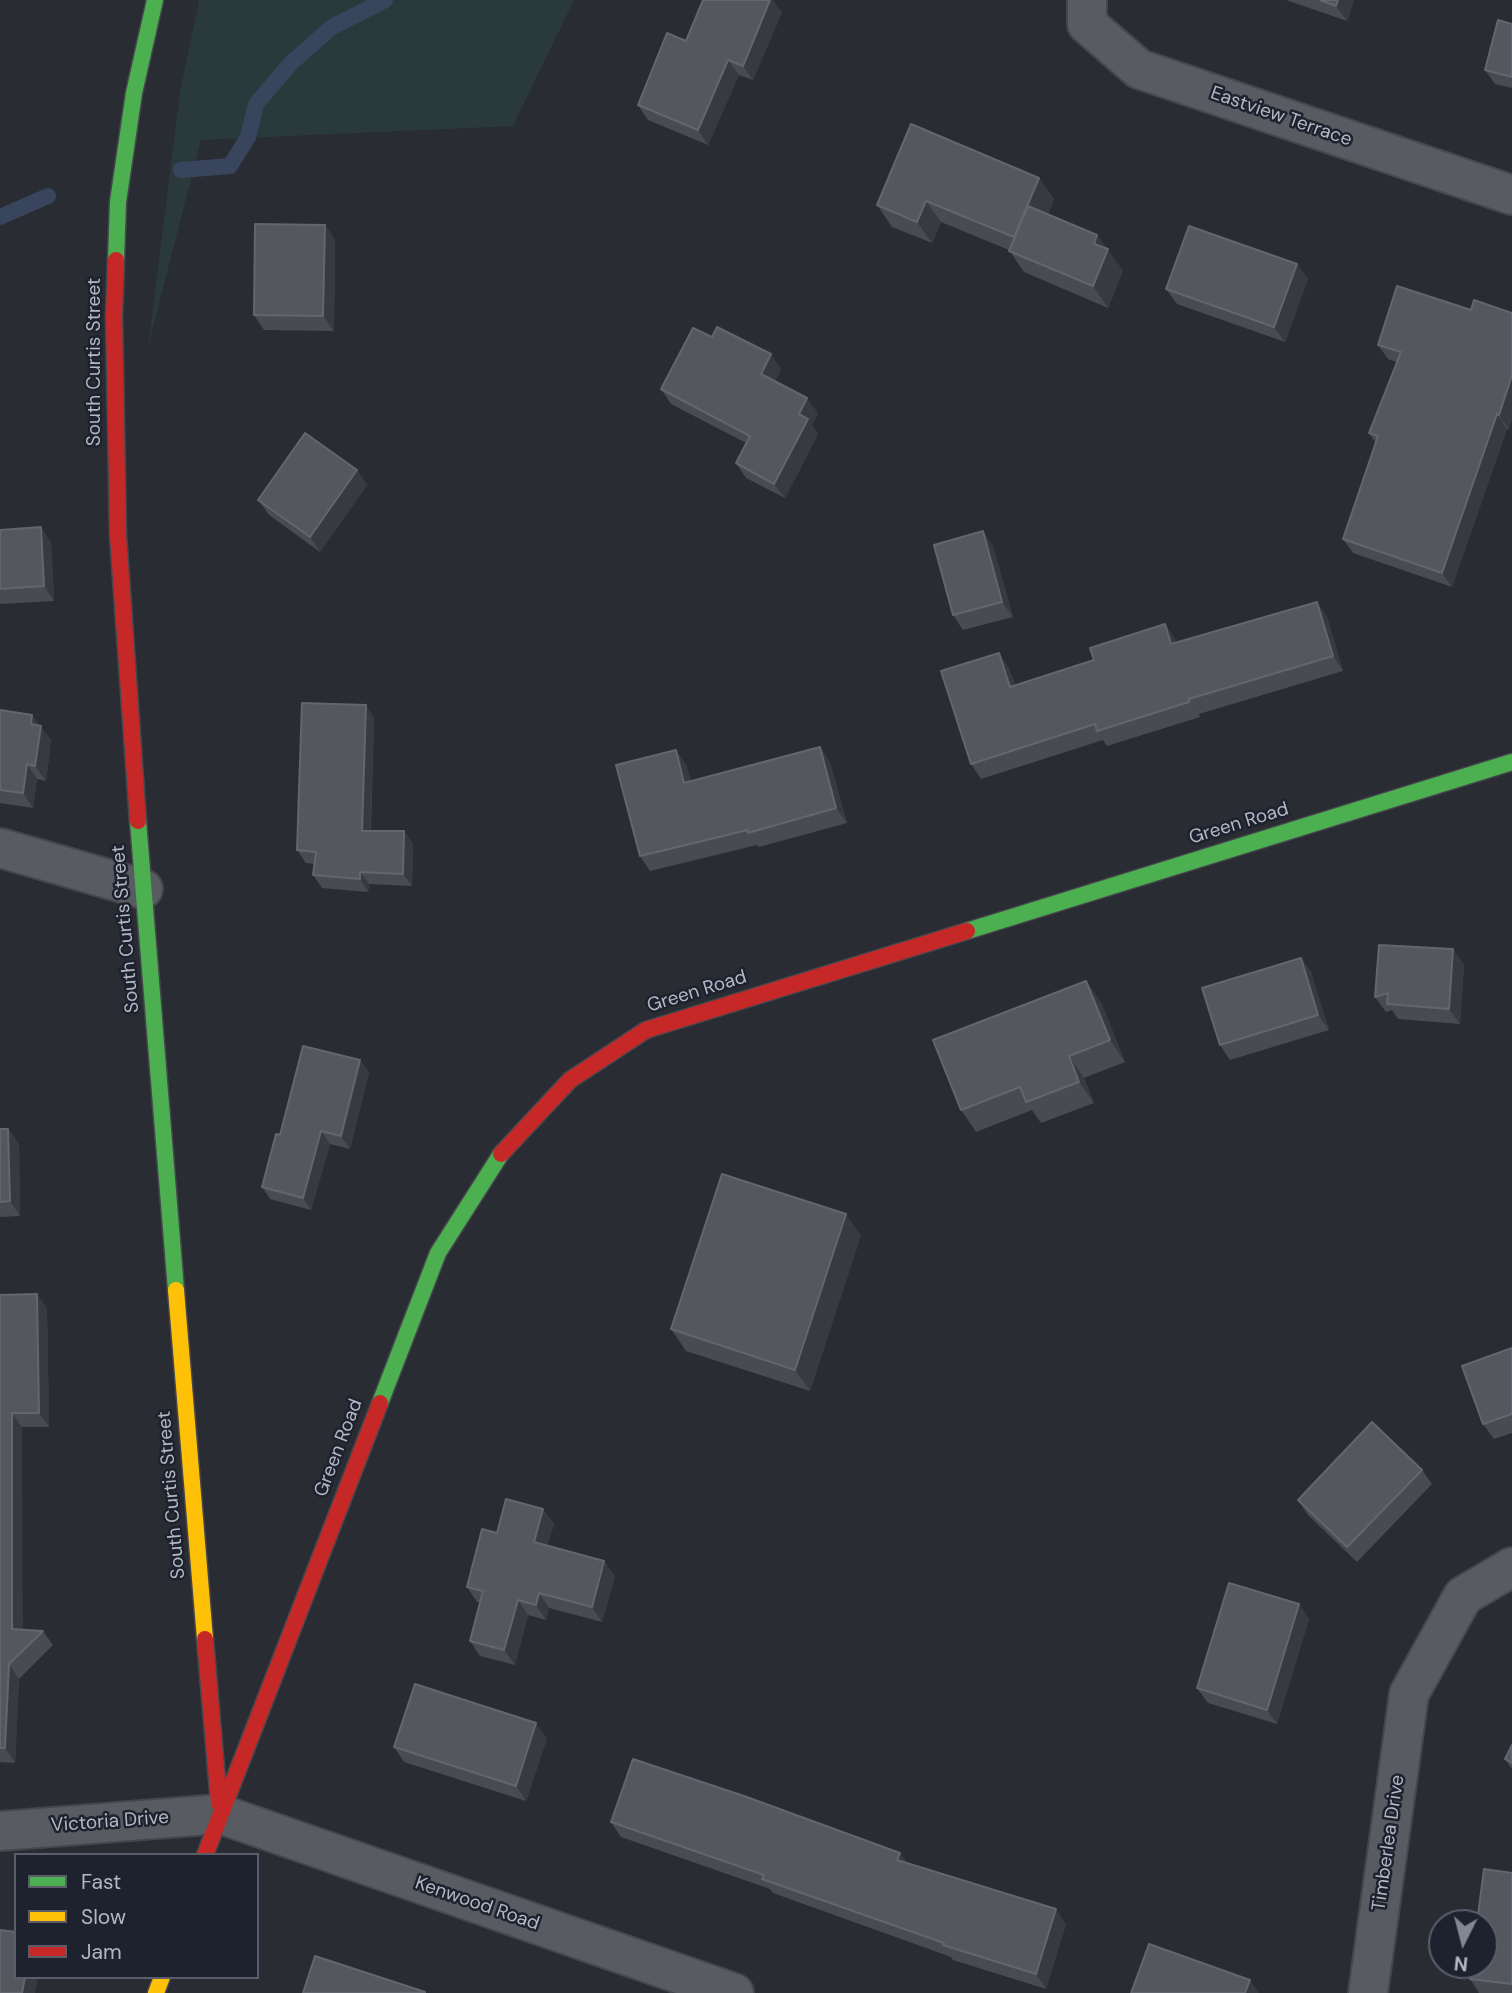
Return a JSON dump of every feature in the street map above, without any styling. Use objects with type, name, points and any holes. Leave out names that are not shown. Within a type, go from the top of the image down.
[{"type":"street","name":"South Curtis Street","points":[[155,0],[134,93],[118,202],[114,315],[118,536],[143,889],[220,1814],[206,1853]]},
{"type":"street","name":"Eastview Terrace","points":[[1087,0],[1087,24],[1139,69],[1512,195]]},
{"type":"street","name":"Green Road","points":[[220,1814],[438,1253],[502,1152],[570,1080],[646,1030],[1512,762]]},
{"type":"street","points":[[0,848],[143,889]]},
{"type":"street","name":"Timberlea Drive","points":[[1368,1993],[1409,1694],[1463,1596],[1512,1567]]},
{"type":"street","name":"Victoria Drive","points":[[0,1831],[220,1814]]},
{"type":"street","name":"Kenwood Road","points":[[220,1814],[734,1993]]},
{"type":"shaded area","points":[[199,0],[574,0],[513,126],[201,140],[148,347],[180,92]]},
{"type":"building","points":[[703,0],[770,0],[743,66],[728,60],[698,130],[638,105],[667,33],[686,41]]},
{"type":"building","points":[[1320,0],[1338,0],[1336,6]]},
{"type":"building","points":[[1498,20],[1512,24],[1512,77],[1485,70]]},
{"type":"building","points":[[911,124],[1039,178],[1014,237],[926,201],[917,222],[877,205]]},
{"type":"building","points":[[1028,206],[1097,235],[1094,244],[1108,249],[1093,286],[1009,251]]},
{"type":"building","points":[[255,224],[325,225],[323,316],[254,315]]},
{"type":"building","points":[[1189,226],[1297,264],[1274,327],[1166,289]]},
{"type":"building","points":[[1397,286],[1471,310],[1474,300],[1512,313],[1512,375],[1442,573],[1343,539],[1378,436],[1369,433],[1401,352],[1378,345]]},
{"type":"building","points":[[717,327],[771,354],[761,374],[807,398],[799,414],[808,419],[774,484],[736,463],[750,436],[661,389],[693,328],[712,337]]},
{"type":"building","points":[[305,433],[357,470],[310,537],[258,500]]},
{"type":"building","points":[[41,527],[44,586],[0,589],[0,530]]},
{"type":"building","points":[[983,531],[1002,602],[953,615],[934,545]]},
{"type":"building","points":[[1317,602],[1333,656],[1189,699],[1189,702],[1097,731],[1095,724],[971,764],[941,671],[999,653],[1010,687],[1094,660],[1090,648],[1165,624],[1171,644]]},
{"type":"building","points":[[302,703],[366,705],[362,831],[404,831],[403,874],[360,872],[360,879],[313,875],[316,852],[297,850]]},
{"type":"building","points":[[0,710],[32,715],[31,724],[41,726],[35,766],[27,764],[23,793],[0,790]]},
{"type":"building","points":[[820,747],[836,808],[748,833],[748,830],[640,856],[616,765],[676,750],[684,783]]},
{"type":"building","points":[[1379,945],[1453,949],[1449,1009],[1387,1004],[1388,993],[1375,997]]},
{"type":"building","points":[[1301,958],[1318,1015],[1220,1045],[1202,988]]},
{"type":"building","points":[[1086,981],[1110,1040],[1069,1056],[1079,1082],[1026,1102],[1020,1087],[961,1110],[933,1040]]},
{"type":"building","points":[[303,1046],[360,1060],[341,1136],[321,1131],[303,1198],[262,1187],[276,1134],[280,1135]]},
{"type":"building","points":[[0,1129],[8,1129],[10,1201],[0,1202]]},
{"type":"building","points":[[722,1174],[846,1214],[795,1370],[671,1329]]},
{"type":"building","points":[[37,1294],[39,1413],[12,1413],[12,1629],[43,1631],[9,1664],[5,1748],[0,1748],[0,1295]]},
{"type":"building","points":[[1512,1348],[1512,1414],[1483,1424],[1462,1366]]},
{"type":"building","points":[[1372,1422],[1422,1470],[1347,1547],[1298,1500]]},
{"type":"building","points":[[506,1499],[543,1509],[534,1542],[604,1561],[592,1607],[539,1593],[536,1605],[518,1600],[504,1650],[470,1641],[483,1591],[467,1587],[482,1529],[497,1533]]},
{"type":"building","points":[[1229,1583],[1299,1604],[1267,1710],[1197,1688]]},
{"type":"building","points":[[415,1684],[536,1723],[516,1786],[394,1747]]},
{"type":"building","points":[[1512,1745],[1512,1763],[1505,1759]]},
{"type":"building","points":[[633,1759],[900,1853],[897,1860],[1056,1909],[1036,1974],[943,1945],[944,1943],[762,1879],[764,1875],[611,1822]]},
{"type":"building","points":[[1484,1869],[1512,1873],[1512,1984],[1470,1979],[1498,1979],[1498,1909],[1479,1909]]},
{"type":"building","points":[[0,1930],[14,1932],[14,1979],[25,1979],[22,1993],[0,1993]]},
{"type":"building","points":[[1149,1944],[1250,1980],[1245,1993],[1131,1993]]},
{"type":"building","points":[[315,1956],[425,1992],[425,1993],[303,1993]]},
{"type":"waterway","points":[[181,170],[230,166],[248,137],[256,104],[291,63],[332,27],[385,0]]},
{"type":"waterway","points":[[0,217],[48,196]]},
{"type":"traffic: fast","points":[[116,260],[118,202],[134,93],[155,0]]},
{"type":"traffic: fast","points":[[967,931],[1512,762]]},
{"type":"traffic: fast","points":[[138,821],[176,1290]]},
{"type":"traffic: fast","points":[[380,1403],[438,1253],[501,1154]]},
{"type":"traffic: slow","points":[[176,1290],[205,1639]]},
{"type":"traffic: slow","points":[[156,1993],[161,1979]]},
{"type":"traffic: jam","points":[[116,260],[114,315],[118,535],[138,821]]},
{"type":"traffic: jam","points":[[501,1154],[570,1080],[646,1030],[967,931]]},
{"type":"traffic: jam","points":[[206,1853],[380,1403]]},
{"type":"traffic: jam","points":[[205,1639],[219,1803]]}]
